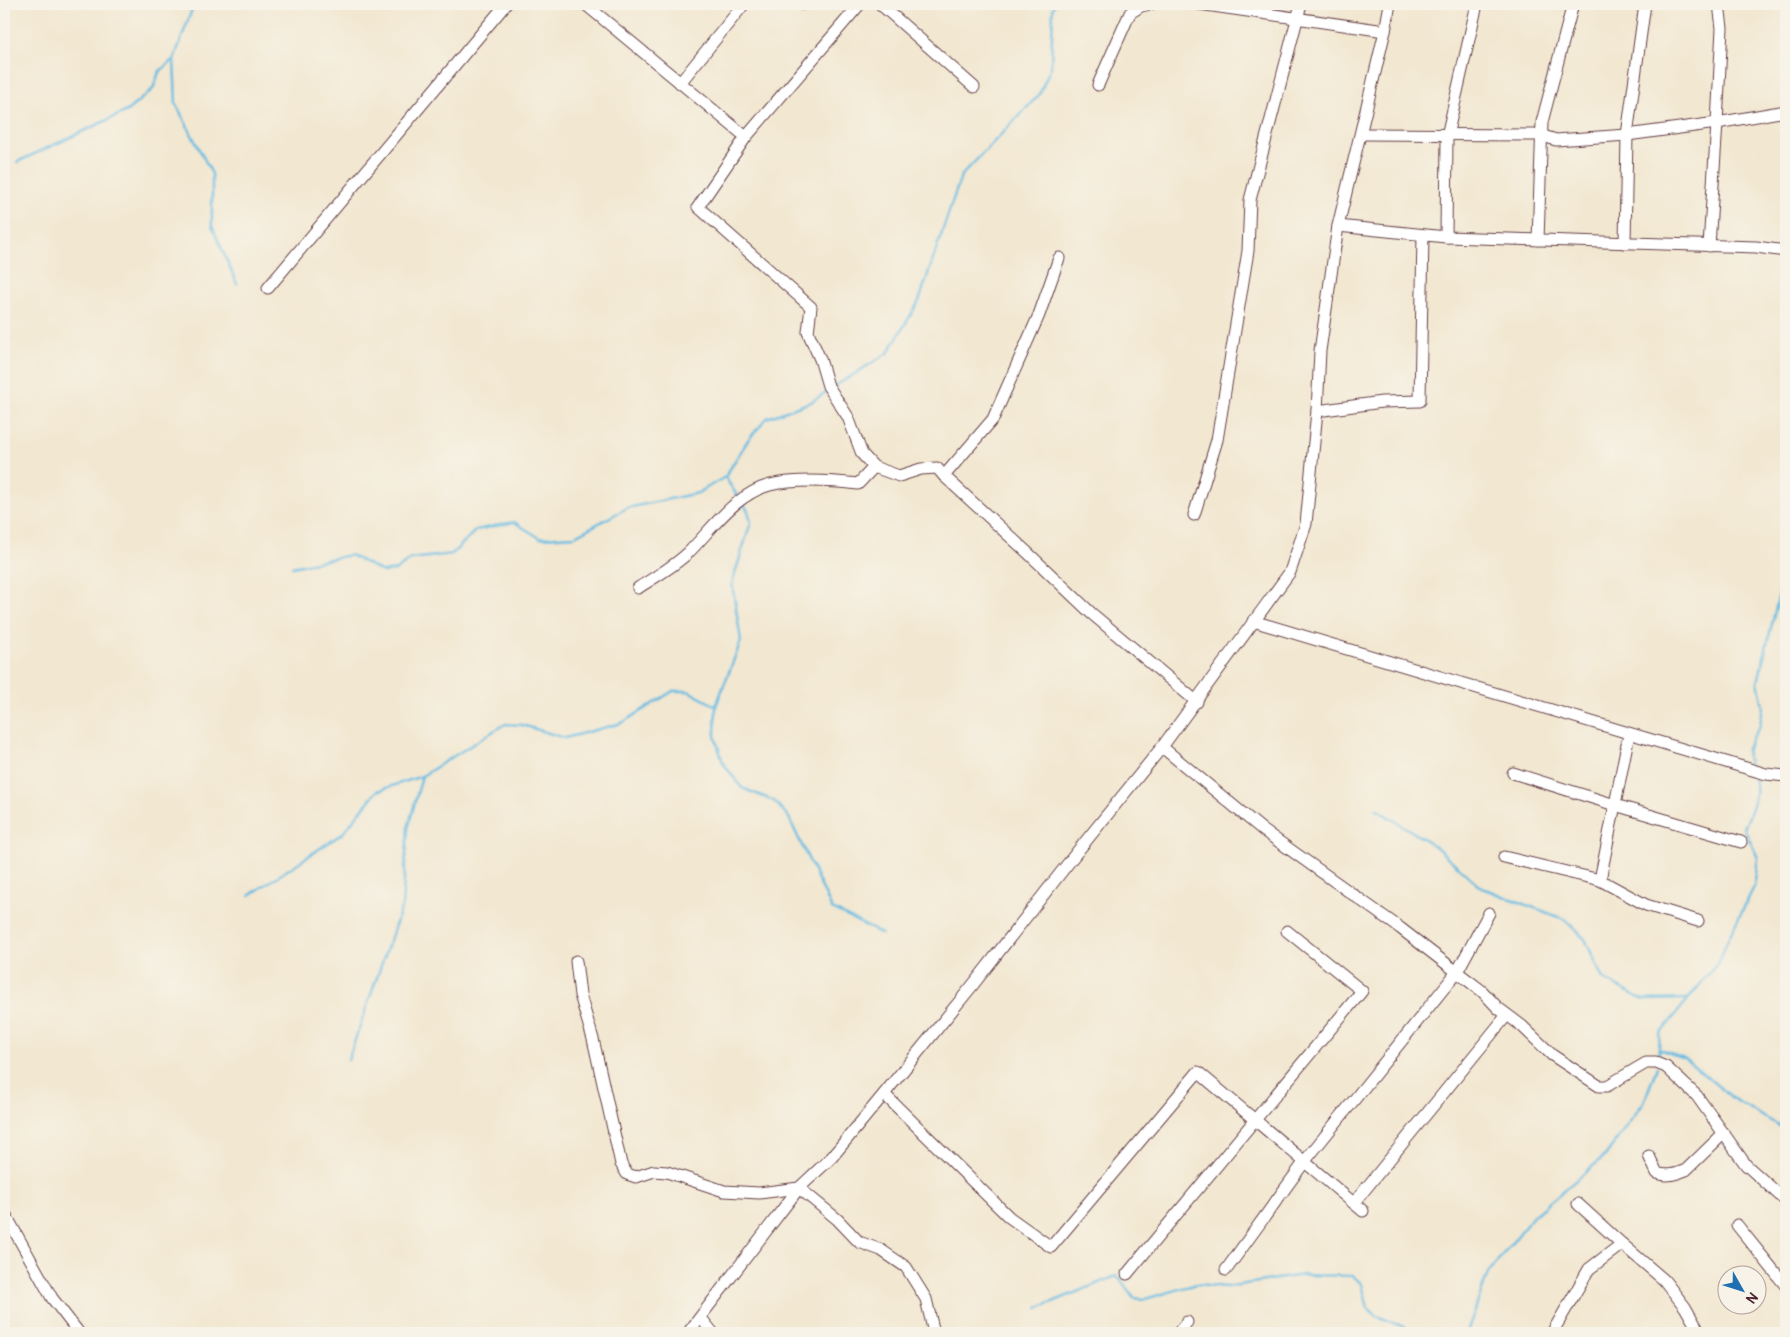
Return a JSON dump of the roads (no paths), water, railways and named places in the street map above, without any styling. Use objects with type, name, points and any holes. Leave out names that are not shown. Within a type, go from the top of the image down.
[{"type":"street","points":[[268,288],[506,4]]},
{"type":"street","points":[[585,4],[746,137]]},
{"type":"street","points":[[680,83],[744,4]]},
{"type":"street","points":[[860,4],[746,137],[698,207],[811,307],[808,332],[820,359],[828,386],[848,417],[862,454],[874,467],[899,476],[920,469],[937,468],[1091,613],[1197,702]]},
{"type":"street","points":[[880,4],[974,87]]},
{"type":"street","points":[[1098,85],[1130,13],[1141,6],[1151,4]]},
{"type":"street","points":[[1200,4],[1385,31]]},
{"type":"street","points":[[1194,516],[1217,440],[1248,251],[1250,200],[1301,4]]},
{"type":"street","points":[[688,1333],[799,1188],[832,1157],[884,1094],[1162,747],[1197,702],[1253,620],[1290,572],[1306,524],[1317,411],[1320,351],[1338,226],[1390,4]]},
{"type":"street","points":[[1446,237],[1447,136],[1478,4]]},
{"type":"street","points":[[1538,240],[1540,136],[1542,122],[1573,4]]},
{"type":"street","points":[[1625,243],[1627,135],[1645,4]]},
{"type":"street","points":[[1709,246],[1718,123],[1722,28],[1720,4]]},
{"type":"street","points":[[1361,134],[1540,136],[1556,140],[1627,135],[1718,123],[1786,111]]},
{"type":"street","points":[[1338,226],[1446,237],[1756,247],[1786,251]]},
{"type":"street","points":[[1317,411],[1382,402],[1420,401],[1423,235]]},
{"type":"street","points":[[944,476],[993,419],[1039,315],[1059,258]]},
{"type":"street","points":[[638,588],[686,554],[717,522],[750,493],[769,485],[787,483],[858,484],[874,467]]},
{"type":"street","points":[[1253,620],[1629,734],[1766,774],[1786,776]]},
{"type":"street","points":[[1600,880],[1629,734]]},
{"type":"street","points":[[1162,747],[1264,831],[1400,928],[1482,991],[1498,1008],[1522,1026],[1552,1055],[1599,1086],[1607,1086],[1646,1063],[1666,1068],[1697,1096],[1746,1164],[1786,1201]]},
{"type":"street","points":[[1513,774],[1741,842]]},
{"type":"street","points":[[1504,857],[1600,880],[1646,905],[1698,921]]},
{"type":"street","points":[[1226,1270],[1305,1161],[1457,972],[1489,913]]},
{"type":"street","points":[[1127,1274],[1362,991],[1287,932]]},
{"type":"street","points":[[576,961],[580,995],[593,1039],[621,1164],[627,1174],[636,1177],[654,1171],[667,1172],[724,1191],[759,1193],[799,1188],[837,1219],[859,1242],[881,1250],[906,1267],[926,1299],[934,1333]]},
{"type":"street","points":[[1354,1203],[1506,1015]]},
{"type":"street","points":[[884,1094],[1008,1217],[1051,1247],[1198,1072],[1363,1211]]},
{"type":"street","points":[[1649,1156],[1657,1173],[1665,1176],[1679,1173],[1686,1170],[1724,1133]]},
{"type":"street","points":[[1578,1204],[1664,1280],[1685,1307],[1700,1333]]},
{"type":"street","points":[[4,1212],[52,1298],[79,1333]]},
{"type":"street","points":[[1737,1224],[1786,1286]]},
{"type":"street","points":[[1552,1333],[1589,1268],[1622,1244]]},
{"type":"street","points":[[701,1318],[713,1333]]},
{"type":"street","points":[[1178,1333],[1187,1322]]},
{"type":"waterway","points":[[17,162],[127,111],[153,89],[159,72],[174,59],[194,4]]},
{"type":"waterway","points":[[832,388],[888,353],[919,301],[961,176],[1039,95],[1051,67],[1053,8],[1055,4]]},
{"type":"waterway","points":[[174,59],[176,104],[212,174],[212,226],[237,284]]},
{"type":"waterway","points":[[292,567],[350,555],[383,572],[396,570],[411,559],[452,554],[476,530],[514,522],[540,538],[575,536],[627,508],[698,493],[725,477],[748,440],[767,418],[811,402],[828,391]]},
{"type":"waterway","points":[[725,477],[738,497]]},
{"type":"waterway","points":[[743,503],[748,511],[751,522],[732,583],[741,641],[716,706],[715,736],[723,763],[742,788],[774,801],[788,816],[832,909],[882,934]]},
{"type":"waterway","points":[[1749,765],[1746,750],[1760,725],[1763,706],[1758,682],[1786,565]]},
{"type":"waterway","points":[[250,895],[343,833],[377,791],[422,776],[505,724],[522,725],[565,738],[622,723],[673,691],[688,691],[716,706]]},
{"type":"waterway","points":[[1658,1059],[1660,1034],[1720,960],[1727,941],[1754,887],[1758,858],[1744,828],[1752,809],[1755,795],[1756,788],[1753,775]]},
{"type":"waterway","points":[[348,1060],[402,906],[408,828],[422,776]]},
{"type":"waterway","points":[[1376,809],[1435,846],[1482,888],[1564,919],[1585,939],[1603,979],[1643,1000],[1688,999]]},
{"type":"waterway","points":[[1659,1049],[1684,1058],[1735,1100],[1781,1127],[1786,1132]]},
{"type":"waterway","points":[[1467,1333],[1488,1273],[1534,1215],[1605,1156],[1644,1102],[1657,1067]]},
{"type":"waterway","points":[[1038,1308],[1116,1276],[1134,1298],[1145,1299],[1197,1284],[1226,1287],[1303,1275],[1353,1276],[1362,1284],[1368,1308],[1377,1316],[1419,1333]]}]
